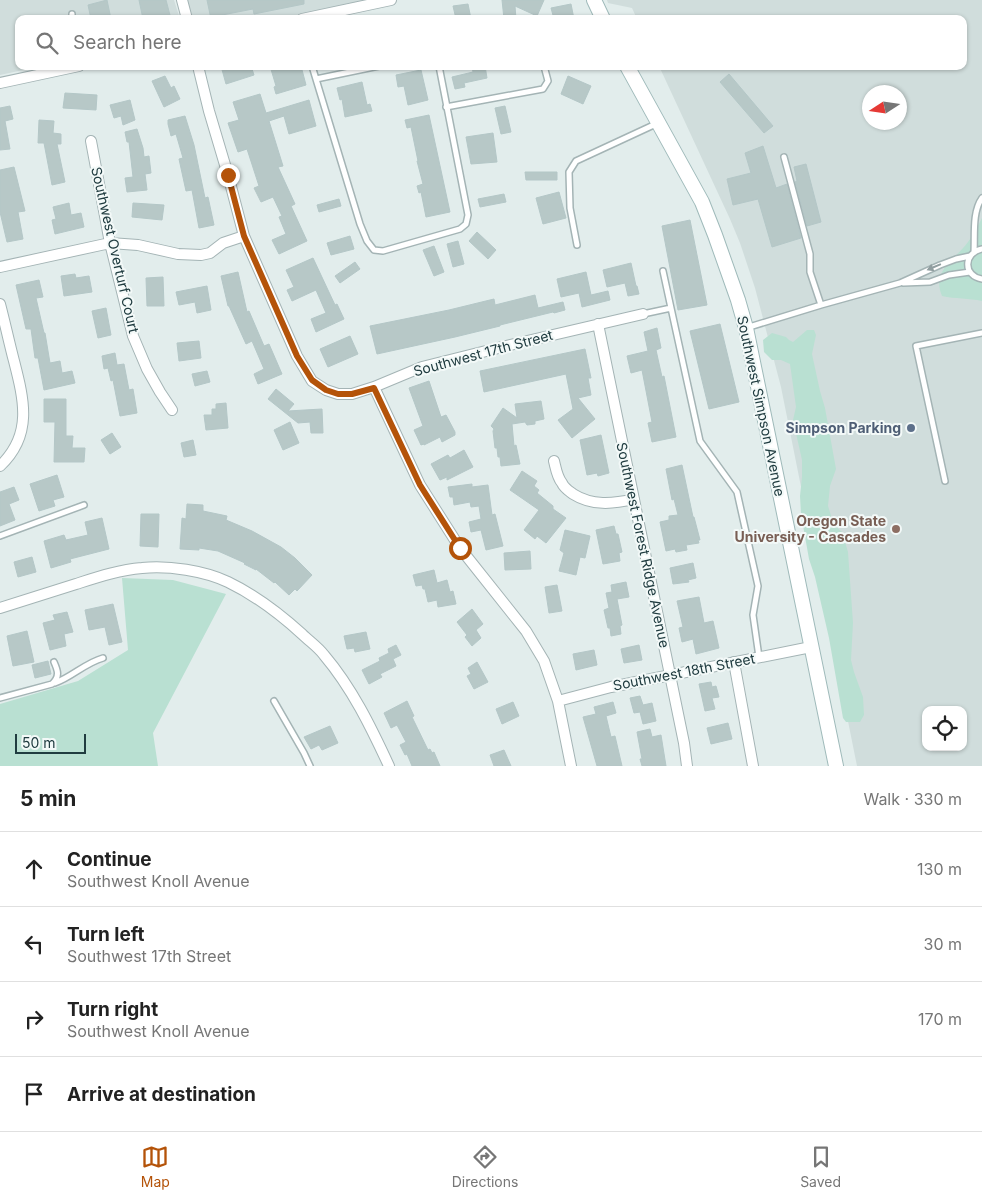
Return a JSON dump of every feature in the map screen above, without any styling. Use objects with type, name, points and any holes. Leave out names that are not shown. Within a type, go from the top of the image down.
[{"type":"street","points":[[182,0],[186,15]]},
{"type":"street","points":[[321,15],[391,0]]},
{"type":"street","points":[[594,0],[601,15]]},
{"type":"street","points":[[0,83],[60,70]]},
{"type":"street","points":[[0,267],[110,243],[138,245],[178,254],[201,255],[210,253],[223,243],[244,236],[199,70]]},
{"type":"street","name":"Southwest Simpson Avenue","points":[[629,70],[702,202],[732,283],[746,328],[836,766]]},
{"type":"street","name":"Southwest Overturf Court","points":[[91,141],[110,243],[133,336],[147,369],[172,410]]},
{"type":"street","name":"Southwest 17th Street","points":[[244,236],[297,356],[312,380],[326,390],[338,394],[352,394],[374,388],[422,367],[643,314]]},
{"type":"street","points":[[0,304],[21,388],[24,411],[22,430],[15,450],[0,466]]},
{"type":"street","name":"Southwest Forest Ridge Avenue","points":[[598,324],[684,743],[686,766]]},
{"type":"street","points":[[374,388],[420,485],[460,548],[526,631],[544,661],[558,701],[571,766]]},
{"type":"street","points":[[554,461],[562,485],[580,497],[592,502],[607,503],[634,499]]},
{"type":"street","points":[[0,608],[121,571],[144,568],[170,568],[202,573],[227,582],[285,618],[324,654],[345,682],[375,736],[389,766]]},
{"type":"street","name":"Southwest 18th Street","points":[[558,701],[611,687],[811,647]]},
{"type":"street","points":[[734,662],[753,766]]},
{"type":"lane","points":[[313,70],[360,224],[367,241],[374,250],[383,251],[460,229],[466,224],[468,215],[440,70]]},
{"type":"lane","points":[[316,79],[360,70]]},
{"type":"lane","points":[[446,107],[543,89],[548,81],[545,70]]},
{"type":"lane","points":[[577,245],[570,208],[569,172],[576,162],[658,123]]},
{"type":"lane","points":[[784,158],[810,254],[810,272],[821,305]]},
{"type":"lane","points":[[982,198],[976,214],[972,254],[968,261],[970,272],[982,279]]},
{"type":"lane","points":[[746,328],[900,283],[982,249]]},
{"type":"lane","points":[[663,271],[700,441],[737,492],[758,586],[753,615],[759,657]]},
{"type":"lane","points":[[900,283],[930,282],[949,275],[970,272]]},
{"type":"lane","points":[[643,314],[671,308]]},
{"type":"lane","points":[[945,481],[916,346],[982,333]]},
{"type":"lane","points":[[0,536],[84,505]]},
{"type":"lane","points":[[0,698],[64,680],[79,669],[103,658]]},
{"type":"lane","points":[[52,684],[56,680],[58,671],[54,662]]},
{"type":"lane","points":[[274,701],[310,766]]},
{"type":"shaded area","points":[[0,0],[174,0],[179,15],[15,15],[15,70],[23,70],[0,75]]},
{"type":"shaded area","points":[[186,0],[368,0],[298,15],[190,15]]},
{"type":"shaded area","points":[[607,0],[982,0],[982,766],[857,766],[781,387],[755,288],[730,219],[661,70],[967,70],[967,15],[635,15],[632,8],[608,3]]},
{"type":"green space","points":[[982,218],[982,301],[942,296],[939,287],[942,272],[968,242]]},
{"type":"green space","points":[[807,330],[814,330],[816,335],[812,354],[825,408],[836,469],[830,486],[828,506],[834,525],[842,532],[848,552],[853,623],[851,660],[863,697],[864,715],[860,722],[846,722],[843,718],[829,638],[809,559],[801,514],[802,460],[793,420],[796,407],[790,364],[781,360],[772,360],[764,352],[763,340],[772,333],[786,337],[793,342]]},
{"type":"green space","points":[[122,578],[173,580],[226,594],[153,733],[158,766],[0,766],[0,704],[78,681],[128,650]]},
{"type":"building","points":[[107,0],[110,15],[90,15],[88,5]]},
{"type":"building","points":[[139,0],[166,0],[170,15],[142,15]]},
{"type":"building","points":[[207,0],[304,0],[304,4],[254,14],[253,9],[222,15],[210,15]]},
{"type":"building","points":[[502,0],[544,0],[537,15],[515,6],[516,15],[504,15]]},
{"type":"building","points":[[468,4],[470,15],[455,15],[453,6]]},
{"type":"building","points":[[571,4],[573,15],[553,15],[551,8]]},
{"type":"building","points":[[222,70],[252,70],[254,75],[226,84]]},
{"type":"building","points":[[271,70],[302,70],[306,85],[276,94],[274,87],[276,86]]},
{"type":"building","points":[[421,70],[428,100],[408,105],[404,86],[398,87],[396,75]]},
{"type":"building","points":[[473,70],[486,70],[487,78],[464,83],[465,87],[455,89],[452,77],[473,72]]},
{"type":"building","points":[[729,74],[773,126],[764,133],[720,82]]},
{"type":"building","points":[[165,76],[171,88],[174,86],[180,99],[164,107],[152,81]]},
{"type":"building","points":[[568,76],[591,86],[583,104],[561,94]]},
{"type":"building","points":[[362,82],[367,105],[370,104],[372,111],[345,117],[342,99],[340,100],[337,88]]},
{"type":"building","points":[[65,93],[97,95],[96,110],[63,108]]},
{"type":"building","points":[[260,94],[266,113],[309,100],[316,126],[289,134],[284,116],[269,121],[283,166],[278,167],[295,204],[291,206],[307,241],[279,254],[272,240],[286,234],[279,217],[282,216],[273,197],[261,202],[254,188],[259,186],[247,149],[238,152],[228,123],[239,120],[233,102]]},
{"type":"building","points":[[130,100],[135,120],[123,125],[121,116],[114,118],[110,105]]},
{"type":"building","points":[[10,106],[13,119],[5,121],[10,149],[0,150],[0,108]]},
{"type":"building","points":[[505,106],[511,132],[501,134],[495,108]]},
{"type":"building","points":[[429,115],[450,212],[426,217],[421,192],[419,193],[417,186],[423,184],[411,127],[407,128],[405,120]]},
{"type":"building","points":[[185,116],[194,145],[205,198],[208,197],[214,225],[199,228],[192,190],[186,191],[179,159],[183,158],[176,134],[171,136],[168,124],[168,120]]},
{"type":"building","points":[[39,120],[54,121],[53,133],[61,134],[61,144],[57,144],[65,182],[52,185],[44,143],[38,143]]},
{"type":"building","points":[[137,129],[144,157],[149,156],[151,173],[145,174],[147,190],[127,192],[125,178],[133,177],[129,142],[127,142],[125,132]]},
{"type":"building","points":[[493,133],[497,162],[471,164],[466,137]]},
{"type":"building","points":[[763,146],[776,188],[787,184],[801,238],[772,247],[758,199],[733,205],[727,179],[751,173],[745,153]]},
{"type":"building","points":[[806,164],[821,222],[807,226],[795,182],[797,181],[794,167]]},
{"type":"building","points":[[14,167],[25,211],[18,212],[23,239],[7,242],[0,212],[0,170]]},
{"type":"building","points":[[525,172],[557,172],[557,180],[526,180]]},
{"type":"building","points":[[559,192],[566,218],[543,224],[536,198]]},
{"type":"building","points":[[504,194],[506,202],[480,207],[478,199]]},
{"type":"building","points":[[339,199],[341,206],[319,212],[317,205]]},
{"type":"building","points":[[69,203],[71,215],[81,213],[84,227],[55,234],[52,220],[56,219],[53,207]]},
{"type":"building","points":[[133,203],[164,205],[162,220],[132,217]]},
{"type":"building","points":[[690,220],[707,305],[678,310],[662,226]]},
{"type":"building","points":[[477,232],[496,250],[488,259],[469,241]]},
{"type":"building","points":[[350,236],[354,249],[331,255],[327,243]]},
{"type":"building","points":[[458,241],[464,264],[453,267],[447,244]]},
{"type":"building","points":[[434,246],[444,272],[434,276],[423,250]]},
{"type":"building","points":[[313,258],[335,305],[337,304],[344,319],[316,332],[311,319],[326,313],[316,290],[292,301],[287,290],[294,287],[286,270]]},
{"type":"building","points":[[355,262],[360,269],[340,283],[335,276]]},
{"type":"building","points":[[631,263],[639,294],[628,296],[625,283],[607,287],[603,270]]},
{"type":"building","points":[[238,272],[247,312],[249,311],[264,346],[269,344],[282,374],[258,384],[254,374],[264,369],[252,341],[246,344],[228,306],[221,276]]},
{"type":"building","points":[[586,272],[591,295],[608,291],[610,300],[582,307],[579,293],[561,297],[557,279]]},
{"type":"building","points":[[75,274],[76,278],[89,276],[92,292],[64,296],[61,276]]},
{"type":"building","points":[[163,277],[164,306],[147,306],[146,278]]},
{"type":"building","points":[[39,280],[43,297],[36,298],[50,363],[60,361],[62,373],[72,371],[75,383],[44,390],[38,358],[35,358],[31,329],[26,329],[16,285]]},
{"type":"building","points":[[207,286],[211,310],[197,313],[195,302],[179,305],[176,292]]},
{"type":"building","points":[[535,295],[538,308],[563,302],[565,310],[377,354],[370,326],[494,299],[495,305]]},
{"type":"building","points":[[106,308],[111,335],[98,338],[92,311]]},
{"type":"building","points":[[720,324],[739,402],[709,409],[690,331]]},
{"type":"building","points":[[657,328],[661,348],[656,350],[662,377],[664,376],[676,437],[652,442],[648,423],[652,422],[642,370],[631,373],[627,356],[648,351],[644,332]]},
{"type":"building","points":[[350,336],[358,354],[328,367],[320,349]]},
{"type":"building","points":[[199,341],[201,358],[179,361],[177,343]]},
{"type":"building","points":[[585,349],[591,378],[588,378],[591,395],[578,398],[595,419],[572,438],[558,420],[573,409],[566,374],[484,392],[480,371]]},
{"type":"building","points":[[115,353],[117,365],[124,364],[129,390],[133,389],[137,413],[120,416],[113,380],[111,381],[108,368],[104,369],[102,356]]},
{"type":"building","points":[[207,371],[210,382],[195,386],[192,374]]},
{"type":"building","points":[[429,381],[441,417],[446,415],[455,435],[442,442],[440,437],[421,445],[414,430],[423,426],[409,388]]},
{"type":"building","points":[[276,389],[294,404],[288,411],[322,409],[323,433],[311,433],[310,422],[298,423],[268,399]]},
{"type":"building","points":[[44,399],[66,399],[66,436],[73,436],[72,448],[85,448],[84,462],[54,462],[55,422],[44,422]]},
{"type":"building","points":[[541,401],[544,419],[535,421],[535,424],[527,425],[525,422],[512,424],[514,446],[516,445],[520,464],[501,466],[497,448],[495,448],[494,429],[491,426],[503,408],[517,418],[515,404]]},
{"type":"building","points":[[226,403],[228,428],[206,430],[204,415],[212,415],[212,409],[216,409],[216,404]]},
{"type":"building","points":[[290,422],[299,443],[283,450],[274,430]]},
{"type":"building","points":[[112,433],[121,447],[110,454],[101,440]]},
{"type":"building","points":[[601,435],[609,473],[598,476],[597,473],[587,475],[580,440]]},
{"type":"building","points":[[193,440],[196,455],[184,457],[181,443]]},
{"type":"building","points":[[464,450],[473,467],[447,480],[447,477],[440,480],[431,464],[448,455],[450,458]]},
{"type":"building","points":[[682,465],[700,540],[698,540],[699,543],[686,545],[687,550],[676,552],[675,549],[666,551],[660,522],[669,520],[669,516],[678,515],[674,499],[672,500],[666,469]]},
{"type":"building","points":[[522,471],[537,481],[534,486],[539,490],[537,493],[553,506],[553,509],[566,518],[546,543],[537,536],[535,539],[524,530],[539,510],[510,490]]},
{"type":"building","points":[[57,475],[64,497],[53,500],[55,506],[39,511],[30,484]]},
{"type":"building","points":[[472,484],[472,487],[488,485],[492,515],[495,514],[503,546],[486,550],[481,530],[471,532],[469,522],[481,519],[479,506],[471,507],[470,502],[454,505],[453,497],[450,497],[448,487]]},
{"type":"building","points":[[14,487],[19,500],[9,504],[15,520],[0,526],[0,492]]},
{"type":"building","points":[[187,504],[203,505],[203,511],[227,516],[226,520],[252,531],[281,547],[312,575],[297,591],[295,589],[289,595],[275,582],[256,569],[218,551],[199,548],[199,550],[180,549],[182,518],[186,519]]},
{"type":"building","points":[[141,514],[159,514],[158,547],[140,546]]},
{"type":"building","points":[[102,518],[109,549],[70,559],[71,562],[51,568],[44,541],[64,535],[66,540],[88,535],[85,522]]},
{"type":"building","points":[[614,526],[622,552],[619,553],[620,561],[603,564],[596,530]]},
{"type":"building","points":[[565,530],[590,536],[585,558],[580,557],[576,575],[559,571],[564,553],[560,550]]},
{"type":"building","points":[[530,551],[531,569],[505,570],[504,553]]},
{"type":"building","points":[[32,557],[36,572],[18,577],[14,562]]},
{"type":"building","points":[[693,563],[696,578],[688,580],[689,582],[673,584],[670,568]]},
{"type":"building","points":[[434,570],[437,583],[447,580],[450,592],[453,591],[456,604],[438,607],[437,600],[428,602],[422,585],[416,586],[413,575]]},
{"type":"building","points":[[626,582],[629,597],[617,599],[622,625],[620,626],[621,634],[611,636],[604,610],[609,608],[606,593],[612,592],[611,585]]},
{"type":"building","points":[[557,585],[562,611],[549,613],[545,587]]},
{"type":"building","points":[[699,597],[704,623],[713,621],[719,648],[696,654],[693,639],[682,642],[679,628],[683,627],[677,601]]},
{"type":"building","points":[[113,604],[122,642],[109,645],[105,627],[89,630],[85,610]]},
{"type":"building","points":[[472,609],[483,624],[476,630],[481,638],[472,646],[465,637],[467,635],[457,622]]},
{"type":"building","points":[[67,612],[73,632],[64,634],[66,646],[50,650],[43,623],[55,620],[53,615]]},
{"type":"building","points":[[27,631],[34,662],[13,666],[7,636]]},
{"type":"building","points":[[366,632],[370,649],[355,652],[354,648],[347,649],[344,636]]},
{"type":"building","points":[[396,645],[401,655],[393,659],[396,666],[380,674],[382,677],[369,684],[362,670],[380,661],[379,658],[389,653],[388,649]]},
{"type":"building","points":[[639,645],[642,660],[624,663],[621,649]]},
{"type":"building","points":[[594,650],[597,665],[576,670],[573,654]]},
{"type":"building","points":[[48,661],[51,674],[35,678],[32,665]]},
{"type":"building","points":[[477,662],[488,682],[474,689],[467,676],[471,674],[468,668]]},
{"type":"building","points":[[711,682],[712,687],[716,686],[719,697],[712,698],[715,709],[705,711],[699,684]]},
{"type":"building","points":[[640,696],[643,705],[652,703],[656,721],[643,724],[640,712],[634,713],[630,698]]},
{"type":"building","points":[[407,701],[414,716],[412,717],[428,750],[430,749],[432,753],[434,752],[440,766],[412,766],[407,754],[405,755],[400,745],[406,742],[397,725],[391,728],[384,713]]},
{"type":"building","points":[[513,702],[519,716],[502,724],[496,709]]},
{"type":"building","points":[[613,702],[616,713],[606,716],[611,737],[615,736],[622,766],[597,766],[583,717],[596,714],[594,707]]},
{"type":"building","points":[[728,723],[732,739],[711,744],[707,728]]},
{"type":"building","points":[[330,726],[338,743],[322,750],[319,745],[311,749],[304,737]]},
{"type":"building","points":[[650,729],[652,737],[661,735],[666,766],[642,766],[637,732]]},
{"type":"building","points":[[504,750],[511,766],[494,766],[490,755]]},
{"type":"place","name":"Simpson Parking","points":[[911,428]]},
{"type":"place","name":"Oregon State University - Cascades","points":[[896,529]]},
{"type":"route","points":[[228,175],[244,236],[297,356],[312,380],[326,390],[338,394],[352,394],[374,388],[420,485],[460,548]]}]
